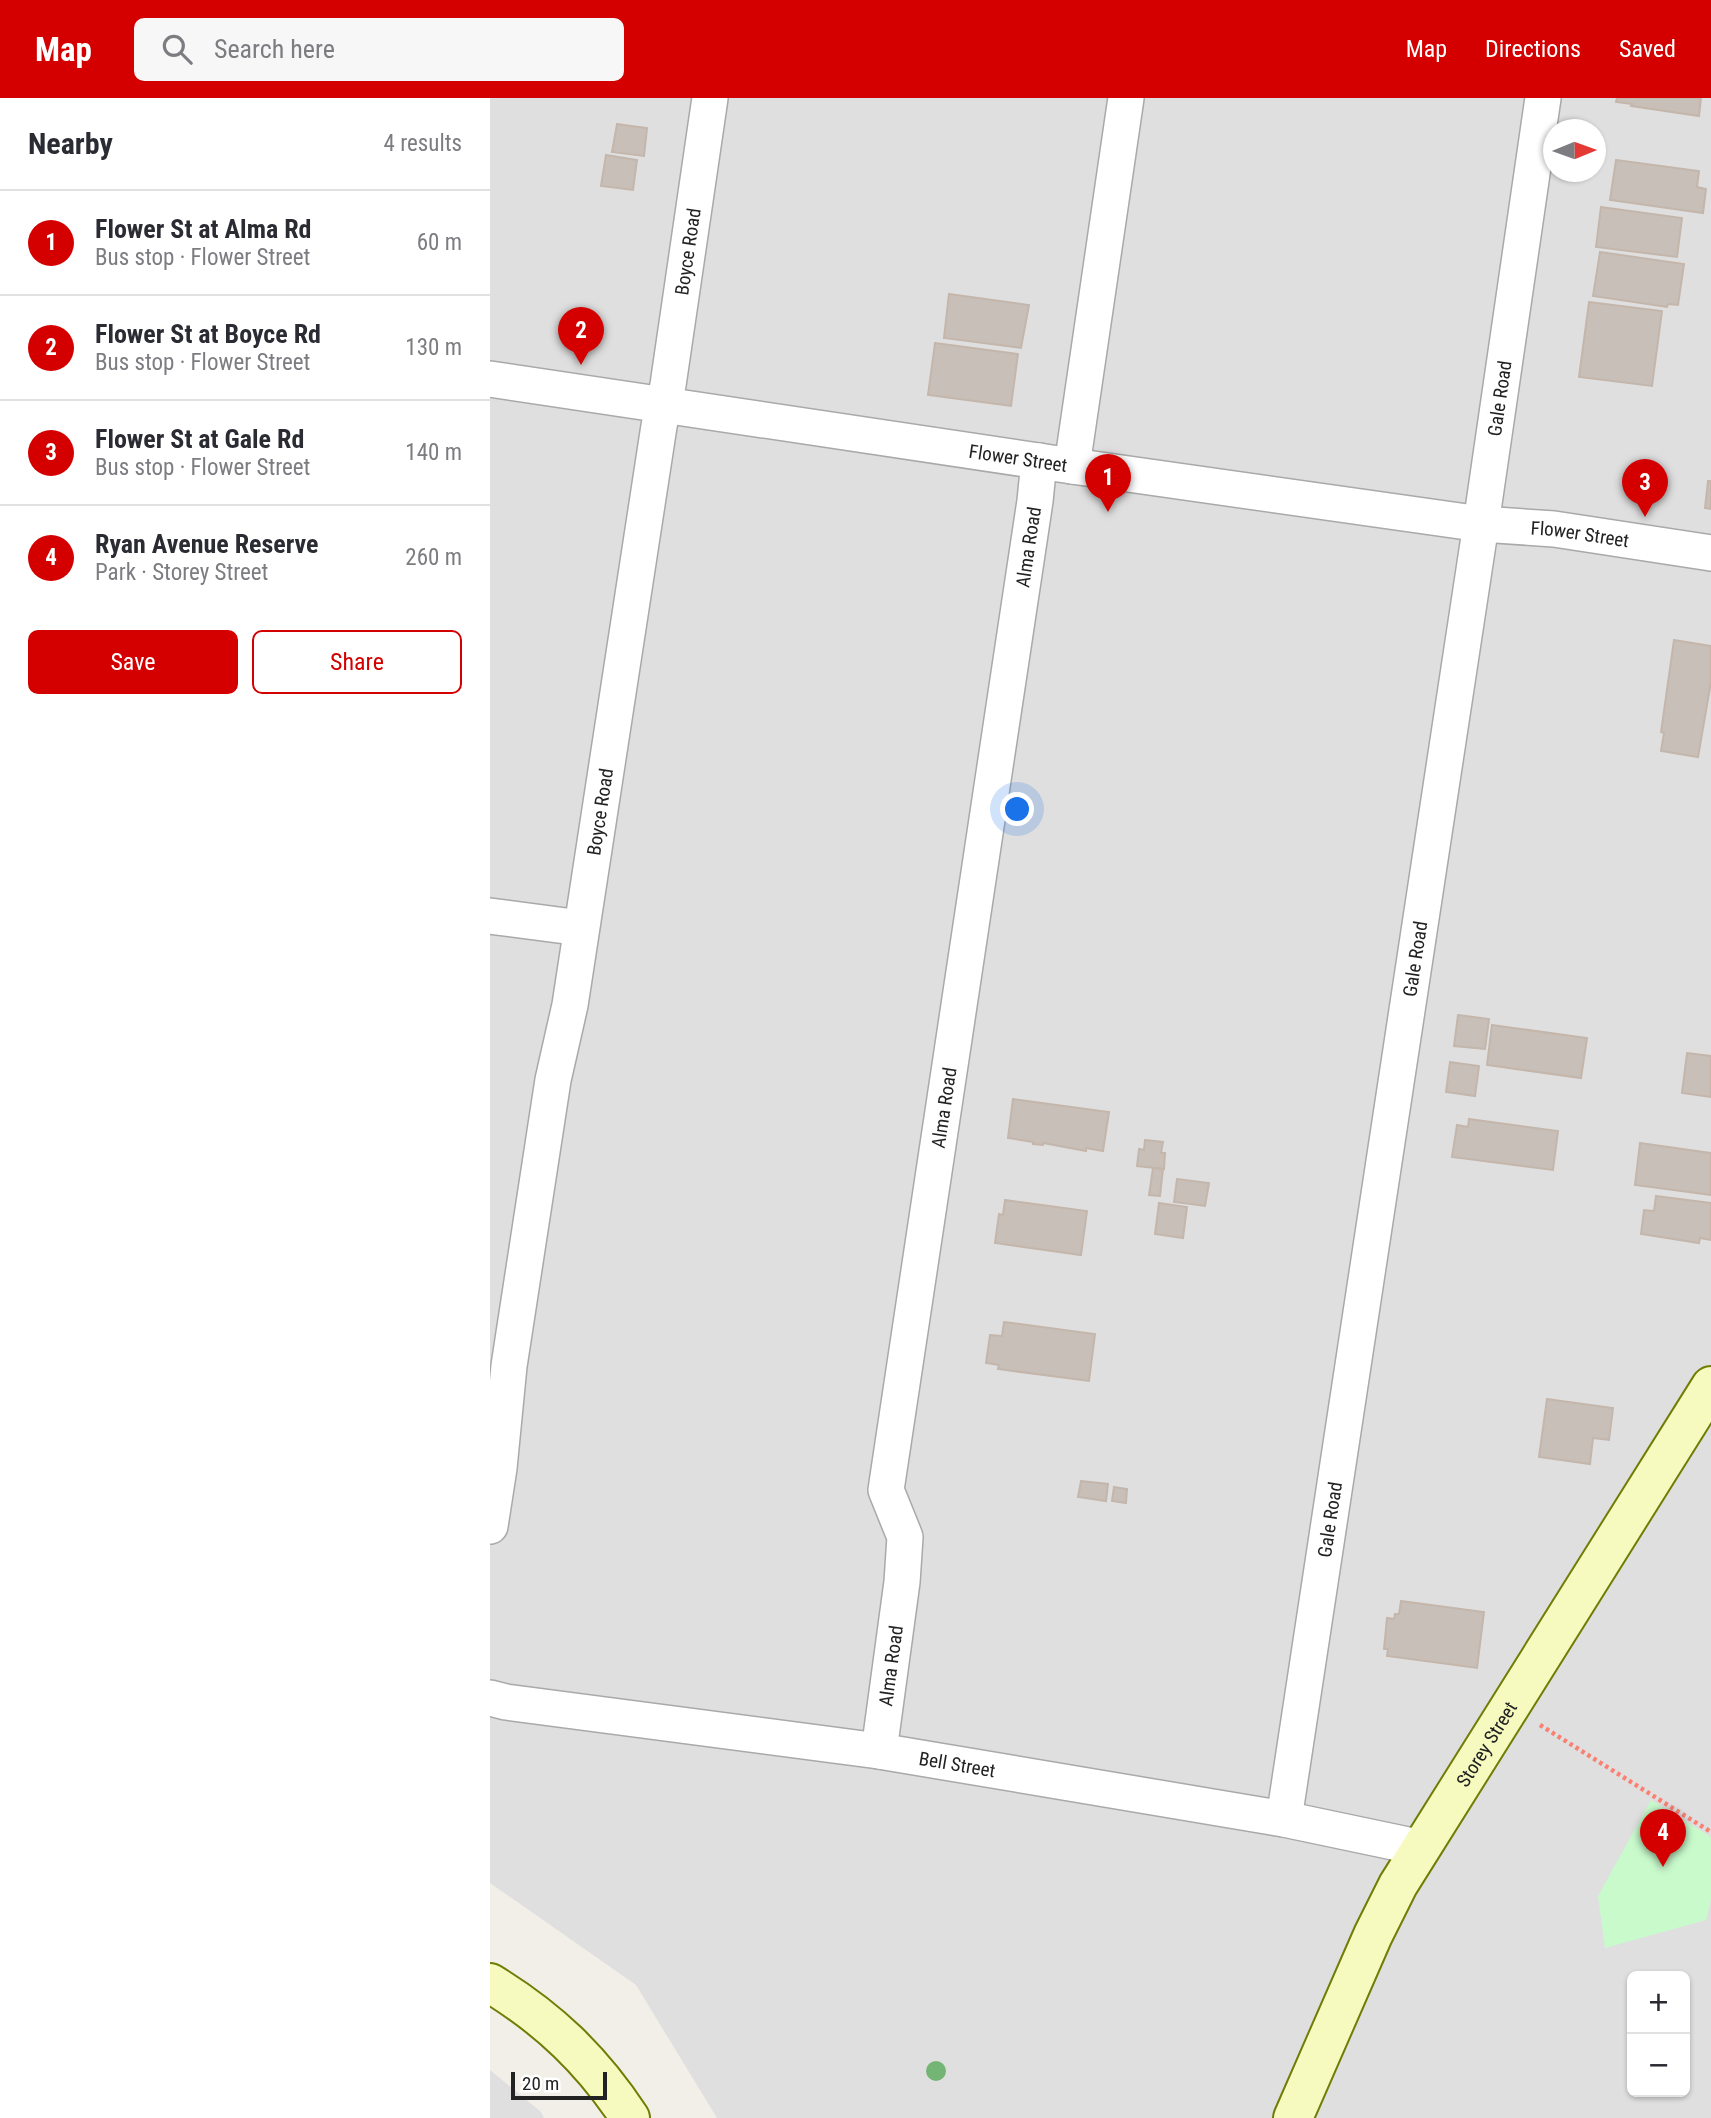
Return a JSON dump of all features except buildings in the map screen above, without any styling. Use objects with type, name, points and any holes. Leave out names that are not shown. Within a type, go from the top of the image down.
[{"type":"street","name":"Boyce Road","points":[[490,1526],[509,1366],[553,1080],[570,1005],[710,98]]},
{"type":"street","name":"Alma Road","points":[[879,1751],[902,1582],[905,1537],[886,1490],[1033,515],[1056,463],[1126,98]]},
{"type":"street","name":"Gale Road","points":[[1284,1819],[1482,524],[1543,98]]},
{"type":"street","name":"Flower Street","points":[[490,379],[1482,524],[1554,529],[1711,553]]},
{"type":"street","points":[[490,916],[581,929]]},
{"type":"street","name":"Storey Street","points":[[1293,2118],[1373,1935],[1398,1885],[1711,1387]]},
{"type":"street","name":"Bell Street","points":[[490,1698],[879,1751],[1284,1819],[1422,1848]]},
{"type":"street","points":[[490,1983],[525,2005],[563,2036],[597,2071],[630,2118]]},
{"type":"path","points":[[1511,1707],[1711,1832]]},
{"type":"shaded area","points":[[490,98],[1711,98],[1711,2118],[717,2118],[636,1985],[490,1883]]},
{"type":"shaded area","points":[[490,2070],[541,2112],[544,2118],[490,2118]]},
{"type":"green space","points":[[1651,1800],[1711,1837],[1711,1900],[1706,1920],[1605,1948],[1598,1896]]},
{"type":"place","name":"Flower St at Boyce Rd","points":[[581,365]]},
{"type":"place","name":"Flower St at Alma Rd","points":[[1108,512]]},
{"type":"place","name":"Flower St at Gale Rd","points":[[1645,517]]},
{"type":"place","name":"Ryan Avenue Reserve","points":[[1663,1867]]}]
